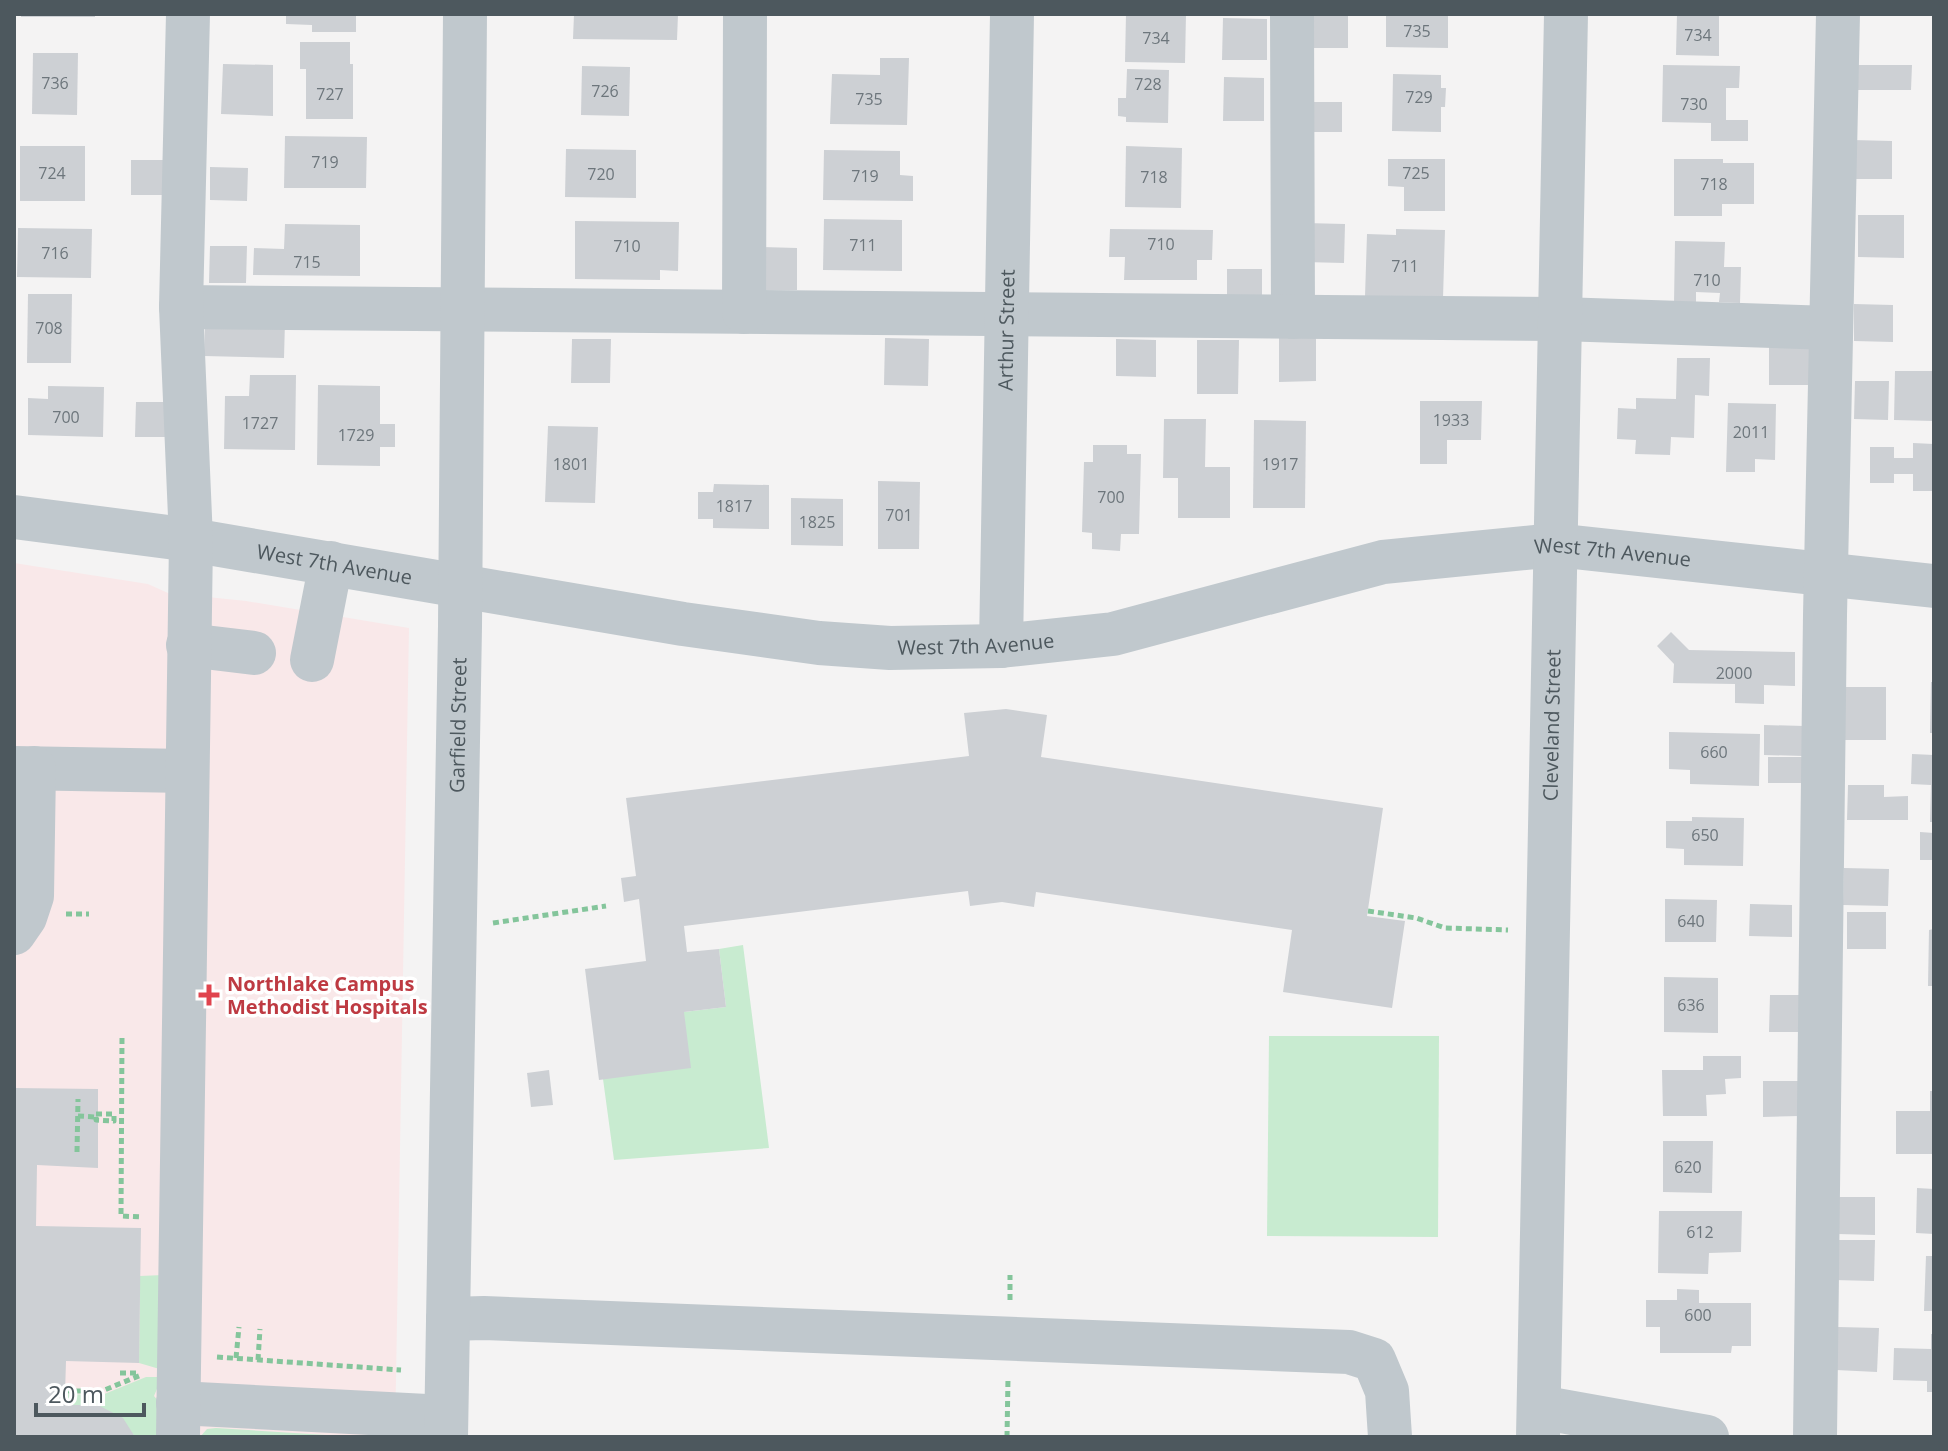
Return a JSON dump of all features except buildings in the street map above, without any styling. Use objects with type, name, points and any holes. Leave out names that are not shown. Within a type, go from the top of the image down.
[{"type":"street","points":[[188,14],[181,307],[191,540],[178,1420],[446,1427]]},
{"type":"street","name":"Garfield Street","points":[[446,1427],[460,585],[465,14]]},
{"type":"street","points":[[744,312],[745,14]]},
{"type":"street","name":"Arthur Street","points":[[1001,646],[1012,14]]},
{"type":"street","points":[[1292,14],[1293,317]]},
{"type":"street","name":"Cleveland Street","points":[[1539,1422],[1566,14]]},
{"type":"street","points":[[1815,1437],[1826,574],[1838,14]]},
{"type":"street","points":[[181,307],[1560,319],[1831,328]]},
{"type":"street","name":"West 7th Avenue","points":[[14,517],[191,540],[683,624],[819,643],[890,648],[1001,646],[1113,634],[1383,562],[1555,545],[1934,586]]},
{"type":"street","points":[[312,660],[331,563]]},
{"type":"street","points":[[188,645],[254,653]]},
{"type":"street","points":[[14,933],[25,917],[32,896],[24,768],[187,771]]},
{"type":"street","points":[[448,1319],[1349,1352],[1374,1360],[1387,1391],[1390,1437]]},
{"type":"street","points":[[1539,1422],[1707,1437]]},
{"type":"path","points":[[486,924],[606,906]]},
{"type":"path","points":[[1368,911],[1416,918],[1445,928],[1521,930]]},
{"type":"path","points":[[122,1038],[118,1117],[121,1216],[149,1217]]},
{"type":"path","points":[[77,1152],[78,1099]]},
{"type":"path","points":[[78,1116],[111,1121],[118,1117]]},
{"type":"path","points":[[236,1359],[239,1327]]},
{"type":"path","points":[[258,1360],[260,1329]]},
{"type":"path","points":[[66,1391],[102,1391],[147,1373]]},
{"type":"shaded area","name":"Northlake Campus Methodist Hospitals","points":[[14,563],[148,584],[168,593],[246,601],[409,628],[395,1437],[14,1437]]},
{"type":"green space","points":[[743,945],[769,1148],[614,1160],[603,1079],[684,1012],[726,1007],[719,949]]},
{"type":"green space","points":[[1269,1036],[1439,1036],[1438,1237],[1267,1236]]},
{"type":"green space","points":[[163,1275],[163,1370],[139,1363],[140,1276]]},
{"type":"green space","points":[[146,1377],[162,1377],[154,1396],[159,1402],[159,1437],[135,1437],[121,1420],[107,1410],[68,1405],[65,1394],[102,1395]]},
{"type":"green space","points":[[207,1429],[330,1437],[200,1437]]},
{"type":"place","name":"Northlake Campus Methodist Hospitals","points":[[209,995]]}]
